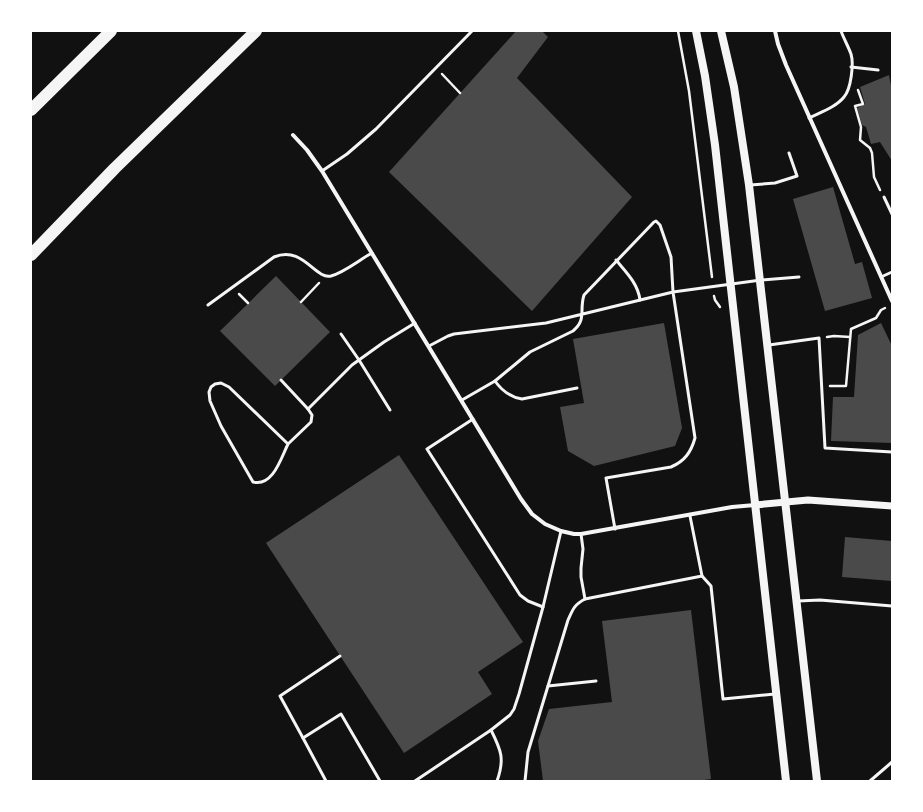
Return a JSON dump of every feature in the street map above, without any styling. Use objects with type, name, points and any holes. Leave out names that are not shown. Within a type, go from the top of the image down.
[{"type":"highway","points":[[31,110],[111,31]]},
{"type":"highway","points":[[31,255],[115,168],[256,31]]},
{"type":"main road","points":[[696,31],[705,76],[715,145],[775,694],[786,781]]},
{"type":"main road","points":[[722,33],[734,87],[750,185],[817,781]]},
{"type":"street","points":[[775,31],[786,65],[892,301]]},
{"type":"street","points":[[293,135],[307,150],[322,171],[462,400],[509,481],[532,514],[545,524],[561,531],[581,534],[732,508],[786,502],[814,500],[892,506]]},
{"type":"lane","points":[[322,171],[347,154],[376,129],[472,31]]},
{"type":"lane","points":[[809,118],[834,105],[844,97],[850,86],[851,54],[841,31]]},
{"type":"lane","points":[[851,67],[878,70]]},
{"type":"lane","points":[[750,185],[775,183],[797,176],[789,153]]},
{"type":"lane","points":[[884,197],[892,214]]},
{"type":"lane","points":[[462,400],[495,381],[530,352],[573,331],[581,322],[582,301],[584,295],[616,260],[656,221],[660,225],[671,257],[673,292],[695,438],[690,452],[678,464],[671,467],[606,478],[615,529]]},
{"type":"lane","points":[[208,305],[268,261],[282,254],[301,258],[310,264],[317,272],[330,276],[340,272],[372,253]]},
{"type":"lane","points":[[616,260],[635,284],[639,292],[640,300]]},
{"type":"lane","points":[[881,277],[892,272]]},
{"type":"lane","points":[[428,346],[454,334],[546,324],[673,292],[761,280],[799,277]]},
{"type":"lane","points":[[308,408],[352,365],[384,342],[415,323]]},
{"type":"lane","points":[[341,334],[390,410]]},
{"type":"lane","points":[[769,345],[819,338],[825,448],[892,452]]},
{"type":"lane","points":[[281,380],[308,408],[312,415],[311,422],[288,444],[278,466],[265,482],[253,482],[221,426],[210,401],[209,392],[215,384],[221,383],[229,387],[288,444]]},
{"type":"lane","points":[[495,381],[503,391],[516,398],[522,399],[577,388]]},
{"type":"lane","points":[[473,419],[427,449],[520,595],[528,601],[543,607]]},
{"type":"lane","points":[[690,516],[702,576],[711,586],[723,699],[775,694]]},
{"type":"lane","points":[[415,781],[491,730],[510,715],[514,709],[543,607],[561,531]]},
{"type":"lane","points":[[581,534],[583,549],[581,577],[585,599]]},
{"type":"lane","points":[[525,781],[528,752],[568,620],[576,604],[585,599],[702,576]]},
{"type":"lane","points":[[797,601],[820,600],[892,606]]},
{"type":"lane","points":[[326,781],[280,696],[340,656]]},
{"type":"lane","points":[[548,686],[596,681]]},
{"type":"lane","points":[[303,738],[341,714],[380,781]]},
{"type":"lane","points":[[491,730],[499,746],[502,759],[501,770],[497,781]]},
{"type":"lane","points":[[870,781],[892,762]]},
{"type":"path","points":[[678,31],[689,91],[712,275]]},
{"type":"path","points":[[451,84],[460,93]]},
{"type":"path","points":[[858,84],[862,104],[855,106],[861,127],[860,140],[870,148],[873,158],[874,177],[881,191]]},
{"type":"path","points":[[301,302],[326,276]]},
{"type":"path","points":[[822,386],[846,386],[851,329],[876,318],[881,310],[886,307]]},
{"type":"path","points":[[819,338],[834,336],[850,337]]},
{"type":"building","points":[[516,31],[542,31],[548,37],[517,78],[632,197],[532,311],[389,172]]},
{"type":"building","points":[[889,75],[892,91],[892,161],[880,142],[871,144],[866,127],[862,125],[857,108],[865,104],[860,87]]},
{"type":"building","points":[[833,187],[855,264],[862,262],[872,298],[825,311],[793,199]]},
{"type":"building","points":[[276,276],[330,332],[275,386],[220,331]]},
{"type":"building","points":[[664,323],[682,428],[675,446],[594,466],[568,451],[560,407],[584,403],[573,339]]},
{"type":"building","points":[[881,323],[892,346],[892,443],[831,441],[833,397],[854,397],[858,335]]},
{"type":"building","points":[[399,455],[523,642],[478,672],[492,694],[404,753],[266,543]]},
{"type":"building","points":[[845,537],[892,541],[892,581],[842,577]]},
{"type":"building","points":[[691,610],[711,779],[697,781],[543,781],[538,741],[549,709],[612,702],[602,621]]}]
